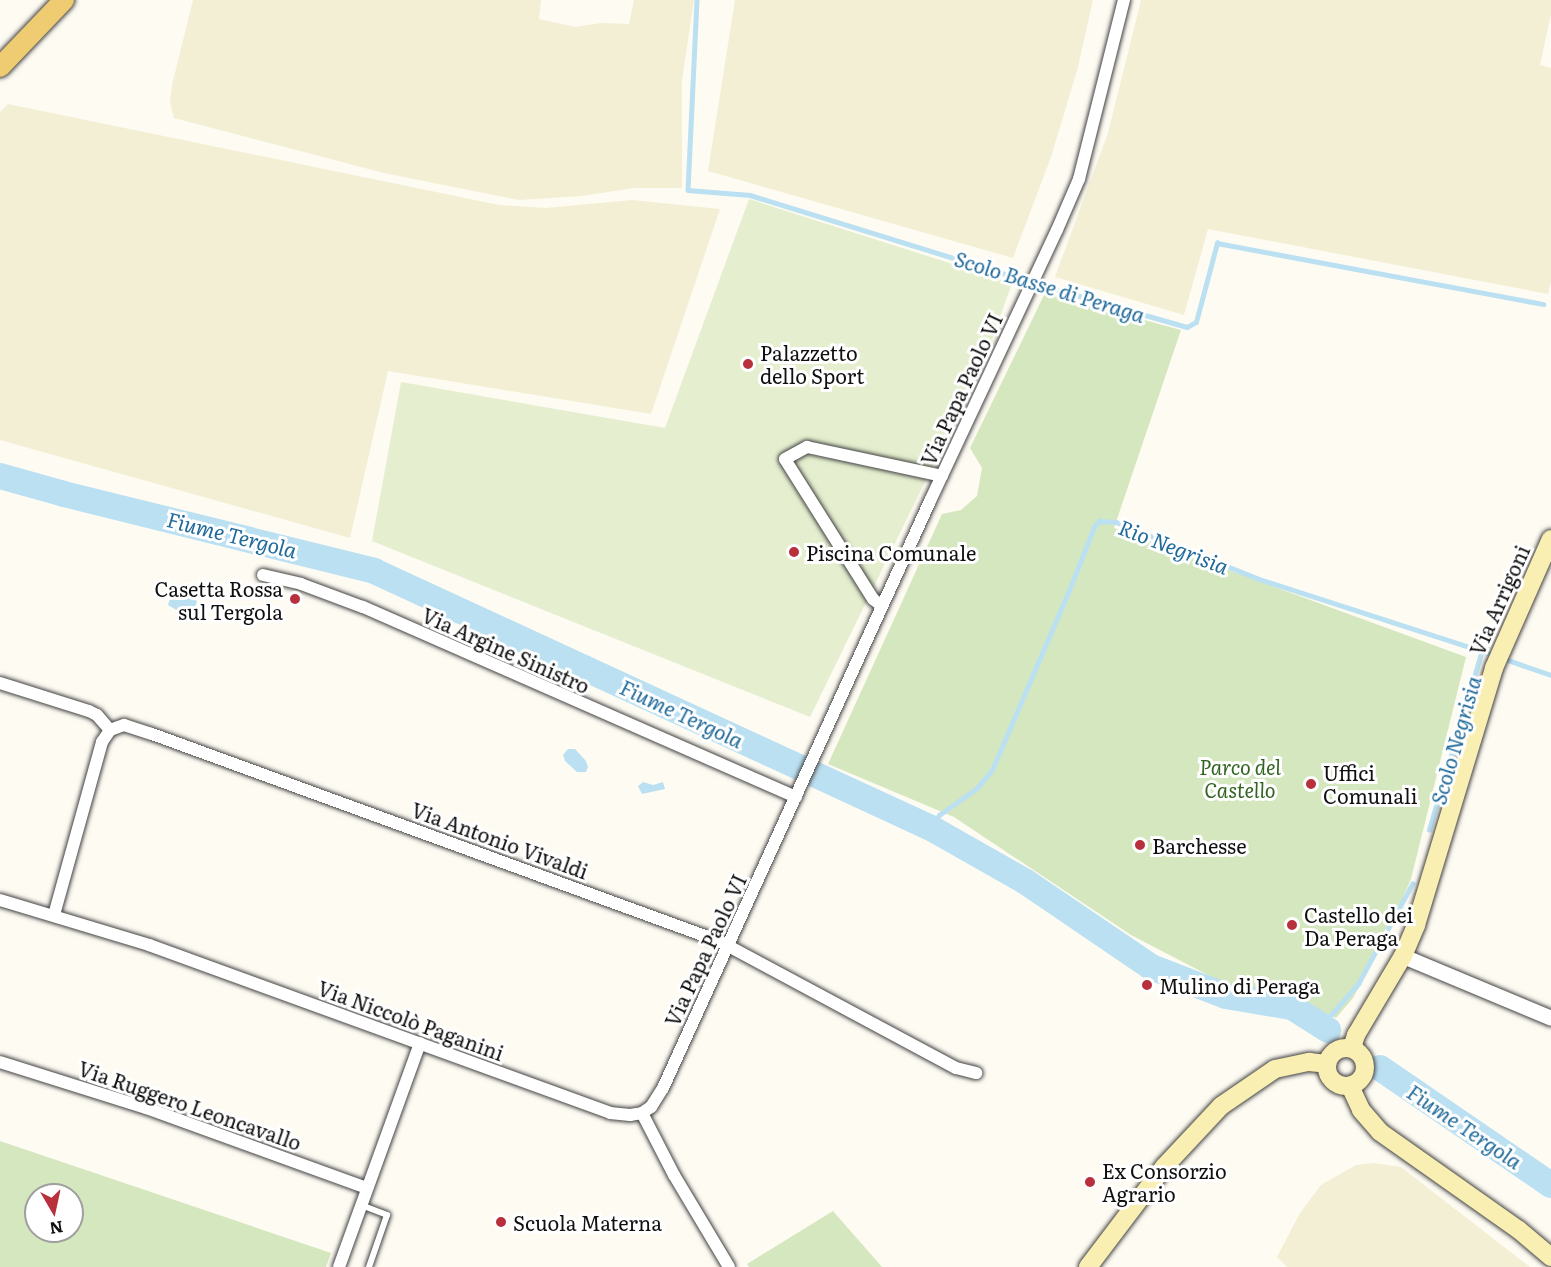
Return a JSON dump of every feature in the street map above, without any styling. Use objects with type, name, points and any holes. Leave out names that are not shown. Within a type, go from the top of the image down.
[{"type":"main road","points":[[0,68],[64,0]]},
{"type":"main road","name":"Via Arrigoni","points":[[1352,1048],[1356,1035],[1403,956],[1432,878],[1501,648],[1551,539]]},
{"type":"main road","points":[[1343,1048],[1352,1048],[1363,1058],[1365,1069],[1360,1080],[1350,1086],[1333,1081],[1327,1064],[1334,1053],[1343,1048]]},
{"type":"main road","points":[[1088,1267],[1164,1167],[1221,1106],[1275,1069],[1309,1062],[1327,1064]]},
{"type":"main road","points":[[1350,1086],[1361,1110],[1380,1132],[1519,1230],[1551,1257]]},
{"type":"street","name":"Via Papa Paolo VI","points":[[642,1113],[657,1099],[1079,179],[1124,0]]},
{"type":"street","points":[[882,606],[873,600],[785,459],[807,447],[942,476]]},
{"type":"street","name":"Via Argine Sinistro","points":[[263,576],[301,584],[363,607],[796,797]]},
{"type":"street","points":[[0,683],[89,711],[97,715],[110,730],[102,742],[54,915]]},
{"type":"street","name":"Via Antonio Vivaldi","points":[[110,730],[124,725],[152,734],[728,945],[922,1051],[956,1068],[976,1073]]},
{"type":"street","name":"Via Niccolò Paganini","points":[[0,900],[149,945],[610,1113],[622,1115],[642,1113]]},
{"type":"street","points":[[1403,956],[1551,1018]]},
{"type":"street","points":[[339,1267],[420,1043]]},
{"type":"street","name":"Via Ruggero Leoncavallo","points":[[0,1062],[146,1108],[367,1188]]},
{"type":"street","points":[[642,1113],[674,1175],[729,1267]]},
{"type":"lane","points":[[361,1205],[387,1215],[369,1267]]},
{"type":"shaded area","points":[[193,0],[541,0],[539,19],[575,27],[601,23],[629,24],[634,0],[694,0],[682,80],[682,188],[634,188],[582,196],[519,200],[384,173],[174,118],[170,102],[172,85]]},
{"type":"shaded area","points":[[735,0],[1093,0],[1078,67],[1051,157],[1013,258],[708,171]]},
{"type":"shaded area","points":[[1141,0],[1551,0],[1551,14],[1540,65],[1551,68],[1551,282],[1548,294],[1208,229],[1184,315],[1055,277],[1108,133]]},
{"type":"shaded area","points":[[8,104],[499,205],[546,208],[632,200],[720,209],[651,414],[388,371],[350,538],[0,440],[0,112]]},
{"type":"shaded area","points":[[1374,1163],[1401,1167],[1530,1267],[1287,1267],[1277,1257],[1300,1213],[1321,1185],[1356,1165]]},
{"type":"green space","points":[[749,199],[1012,283],[986,357],[810,717],[372,541],[401,382],[665,428]]},
{"type":"green space","name":"Parco del Castello","points":[[1045,293],[1181,330],[1114,528],[1466,657],[1411,879],[1382,945],[1353,998],[1336,1018],[1294,999],[1231,987],[1131,935],[954,817],[828,764],[942,514],[961,510],[977,496],[982,468],[970,448]]},
{"type":"green space","points":[[0,1141],[331,1253],[326,1267],[0,1267]]},
{"type":"green space","points":[[833,1211],[882,1267],[749,1267],[747,1264]]},
{"type":"water","points":[[172,592],[197,601],[193,614],[185,615],[168,605]]},
{"type":"water","points":[[568,749],[575,749],[586,761],[588,767],[586,772],[577,772],[565,761],[563,755]]},
{"type":"water","points":[[643,782],[653,785],[663,782],[665,789],[642,794],[638,786]]},
{"type":"waterway","name":"Scolo Basse di Peraga","points":[[697,0],[688,190],[750,195],[1051,288],[1187,327],[1196,322],[1217,243],[1543,304]]},
{"type":"waterway","name":"Fiume Tergola","points":[[0,476],[374,571],[931,828],[1026,882],[1151,967],[1226,996],[1292,1007],[1328,1030]]},
{"type":"waterway","name":"Rio Negrisia","points":[[931,828],[939,815],[977,788],[992,770],[1094,527],[1099,521],[1116,522],[1259,579],[1495,655]]},
{"type":"waterway","name":"Scolo Negrisia","points":[[1429,830],[1482,650]]},
{"type":"waterway","name":"Rio Negrisia","points":[[1502,658],[1551,675]]},
{"type":"waterway","name":"Scolo Negrisia","points":[[1322,1025],[1358,984],[1412,884]]},
{"type":"waterway","name":"Fiume Tergola","points":[[1380,1068],[1551,1185]]},
{"type":"place","name":"Palazzetto dello Sport","points":[[748,364]]},
{"type":"place","name":"Piscina Comunale","points":[[794,552]]},
{"type":"place","name":"Casetta Rossa sul Tergola","points":[[295,599]]},
{"type":"place","name":"Uffici Comunali","points":[[1311,784]]},
{"type":"place","name":"Barchesse","points":[[1140,845]]},
{"type":"place","name":"Castello dei Da Peraga","points":[[1292,925]]},
{"type":"place","name":"Mulino di Peraga","points":[[1147,985]]},
{"type":"place","name":"Ex Consorzio Agrario","points":[[1090,1182]]},
{"type":"place","name":"Scuola Materna","points":[[501,1222]]}]
